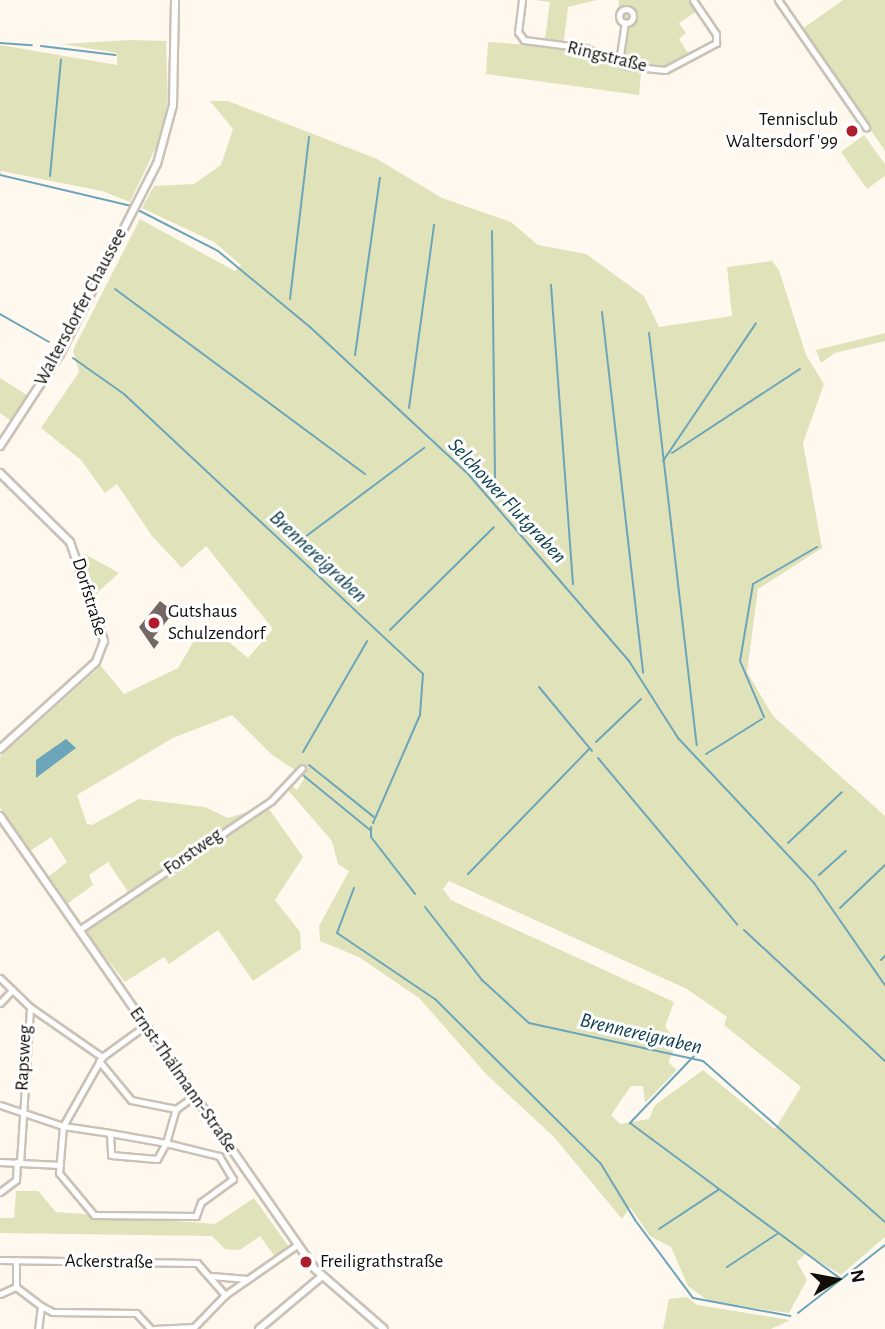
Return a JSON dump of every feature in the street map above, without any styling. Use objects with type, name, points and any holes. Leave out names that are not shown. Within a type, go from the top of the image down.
[{"type":"street","name":"Waltersdorfer Chaussee","points":[[0,446],[60,354],[161,154],[172,116],[175,0]]},
{"type":"street","name":"Ringstraße","points":[[522,0],[518,32],[524,40],[586,48],[619,62],[672,70],[712,47],[716,34],[693,0]]},
{"type":"street","points":[[619,62],[625,22],[633,16],[625,9],[622,0]]},
{"type":"street","points":[[778,0],[866,127]]},
{"type":"street","name":"Dorfstraße","points":[[0,473],[70,542],[104,641],[96,662],[0,749]]},
{"type":"street","name":"Forstweg","points":[[79,930],[271,801],[302,768]]},
{"type":"street","name":"Ernst-Thälmann-Straße","points":[[0,816],[297,1245],[321,1277],[384,1329]]},
{"type":"street","points":[[0,978],[30,1007],[100,1059],[131,1100],[176,1109]]},
{"type":"street","points":[[0,1003],[12,990]]},
{"type":"street","name":"Rapsweg","points":[[19,1162],[30,1007]]},
{"type":"street","points":[[0,1105],[63,1126],[166,1143],[217,1155],[233,1179],[201,1202],[196,1216],[94,1215],[59,1173],[63,1126],[100,1059],[146,1025]]},
{"type":"street","points":[[110,1133],[111,1155],[157,1159],[166,1143],[176,1109],[194,1096]]},
{"type":"street","points":[[0,1162],[60,1165]]},
{"type":"street","points":[[0,1192],[16,1180],[19,1162]]},
{"type":"street","points":[[16,1287],[53,1312],[136,1313],[152,1329],[194,1327],[225,1295],[297,1245]]},
{"type":"street","name":"Ackerstraße","points":[[0,1260],[197,1264],[212,1276],[247,1279]]},
{"type":"street","points":[[16,1260],[16,1287]]},
{"type":"street","points":[[212,1276],[225,1295]]},
{"type":"street","points":[[259,1329],[321,1277]]},
{"type":"street","points":[[0,1294],[16,1287]]},
{"type":"street","points":[[38,1329],[41,1306]]},
{"type":"green space","points":[[535,0],[597,0],[568,7],[563,48],[617,66],[623,32],[617,17],[619,0],[688,0],[696,12],[679,23],[686,33],[679,39],[690,56],[665,67],[642,64],[639,95],[486,74],[488,42],[544,46],[550,2]]},
{"type":"green space","points":[[843,0],[885,0],[885,151],[802,29]]},
{"type":"green space","points":[[166,41],[168,100],[160,139],[130,202],[102,191],[1,171],[0,177],[0,45],[117,65],[117,53],[62,44]]},
{"type":"green space","points":[[210,101],[228,101],[377,159],[442,198],[511,222],[538,245],[586,254],[644,296],[659,327],[732,316],[727,267],[772,261],[779,270],[806,355],[824,384],[803,443],[822,548],[758,589],[747,672],[773,716],[885,816],[885,1237],[841,1275],[806,1253],[797,1262],[807,1280],[789,1313],[710,1302],[688,1286],[671,1247],[650,1236],[630,1207],[622,1219],[554,1137],[487,1075],[419,998],[359,957],[320,941],[319,926],[349,871],[338,864],[332,841],[287,789],[292,785],[297,790],[305,777],[271,754],[232,715],[173,738],[77,795],[87,824],[92,825],[139,799],[205,807],[228,818],[267,806],[303,857],[275,900],[300,932],[301,949],[253,981],[218,930],[169,964],[164,957],[125,982],[84,930],[132,898],[108,862],[89,875],[93,885],[67,904],[48,877],[67,862],[51,837],[30,851],[0,807],[0,757],[101,666],[124,694],[178,668],[205,622],[248,658],[273,629],[206,546],[182,568],[152,536],[117,484],[105,493],[81,460],[41,428],[79,372],[73,350],[140,219],[235,271],[241,265],[214,242],[142,208],[154,186],[194,184],[221,165],[233,129]],"holes":[[[449,881],[687,989],[727,1017],[724,1025],[801,1087],[775,1129],[703,1070],[655,1105],[649,1119],[620,1124],[611,1115],[631,1086],[643,1086],[645,1103],[677,1070],[668,1062],[678,1042],[665,1027],[674,1002],[451,900],[443,889]]]},
{"type":"green space","points":[[864,135],[885,164],[885,176],[867,189],[841,152]]},
{"type":"green space","points":[[885,333],[885,341],[835,353],[821,363],[816,350]]},
{"type":"green space","points":[[0,378],[27,395],[11,421],[0,413]]},
{"type":"green space","points":[[85,554],[119,573],[96,594],[83,556]]},
{"type":"green space","points":[[16,1191],[38,1191],[56,1212],[215,1224],[254,1198],[289,1247],[275,1257],[260,1236],[240,1250],[225,1249],[212,1236],[0,1233],[0,1218],[14,1218]]},
{"type":"green space","points":[[687,1297],[697,1305],[790,1320],[771,1329],[663,1329],[669,1299]]},
{"type":"water","points":[[66,739],[76,748],[36,778],[36,760]]},
{"type":"building","name":"Gutshaus Schulzendorf","points":[[160,601],[174,612],[153,638],[159,642],[154,649],[139,627]]},
{"type":"waterway","points":[[0,43],[32,45]]},
{"type":"waterway","points":[[41,46],[115,55]]},
{"type":"waterway","points":[[50,176],[61,60]]},
{"type":"waterway","points":[[290,299],[309,137]]},
{"type":"waterway","name":"Selchower Flutgraben","points":[[0,175],[131,206]]},
{"type":"waterway","points":[[355,355],[380,178]]},
{"type":"waterway","name":"Selchower Flutgraben","points":[[136,209],[218,251],[310,327],[469,475],[629,661],[678,738],[814,883],[885,985]]},
{"type":"waterway","points":[[409,408],[434,225]]},
{"type":"waterway","points":[[492,231],[495,495]]},
{"type":"waterway","points":[[551,285],[573,584]]},
{"type":"waterway","points":[[115,289],[365,474]]},
{"type":"waterway","points":[[602,312],[643,673]]},
{"type":"waterway","name":"Brennereigraben","points":[[0,314],[49,342]]},
{"type":"waterway","points":[[663,461],[756,323]]},
{"type":"waterway","points":[[649,333],[697,745]]},
{"type":"waterway","name":"Brennereigraben","points":[[73,358],[124,394],[423,674],[420,715],[373,823]]},
{"type":"waterway","points":[[672,453],[800,369]]},
{"type":"waterway","points":[[301,540],[424,448]]},
{"type":"waterway","points":[[390,630],[494,527]]},
{"type":"waterway","points":[[764,717],[740,661],[753,584],[817,547]]},
{"type":"waterway","points":[[303,752],[367,641]]},
{"type":"waterway","points":[[539,687],[592,751]]},
{"type":"waterway","points":[[596,742],[641,699]]},
{"type":"waterway","points":[[706,754],[762,719]]},
{"type":"waterway","points":[[468,874],[590,748]]},
{"type":"waterway","points":[[598,758],[737,924]]},
{"type":"waterway","points":[[309,765],[374,817]]},
{"type":"waterway","points":[[304,776],[370,830]]},
{"type":"waterway","points":[[788,843],[842,792]]},
{"type":"waterway","name":"Brennereigraben","points":[[371,827],[371,837],[415,894]]},
{"type":"waterway","points":[[819,875],[846,851]]},
{"type":"waterway","points":[[840,908],[885,865]]},
{"type":"waterway","points":[[354,888],[337,933],[435,999],[601,1164],[635,1220],[693,1298],[790,1316]]},
{"type":"waterway","name":"Brennereigraben","points":[[425,907],[482,980],[529,1023],[703,1061],[885,1222]]},
{"type":"waterway","points":[[744,930],[885,1061]]},
{"type":"waterway","points":[[881,960],[885,956]]},
{"type":"waterway","points":[[694,1056],[630,1123],[841,1279]]},
{"type":"waterway","points":[[659,1229],[718,1190]]},
{"type":"waterway","points":[[727,1267],[777,1234]]},
{"type":"waterway","points":[[798,1313],[885,1245]]},
{"type":"place","name":"Tennisclub Waltersdorf '99","points":[[852,131]]},
{"type":"place","name":"Gutshaus Schulzendorf","points":[[154,623]]},
{"type":"place","name":"Freiligrathstraße","points":[[306,1262]]}]
